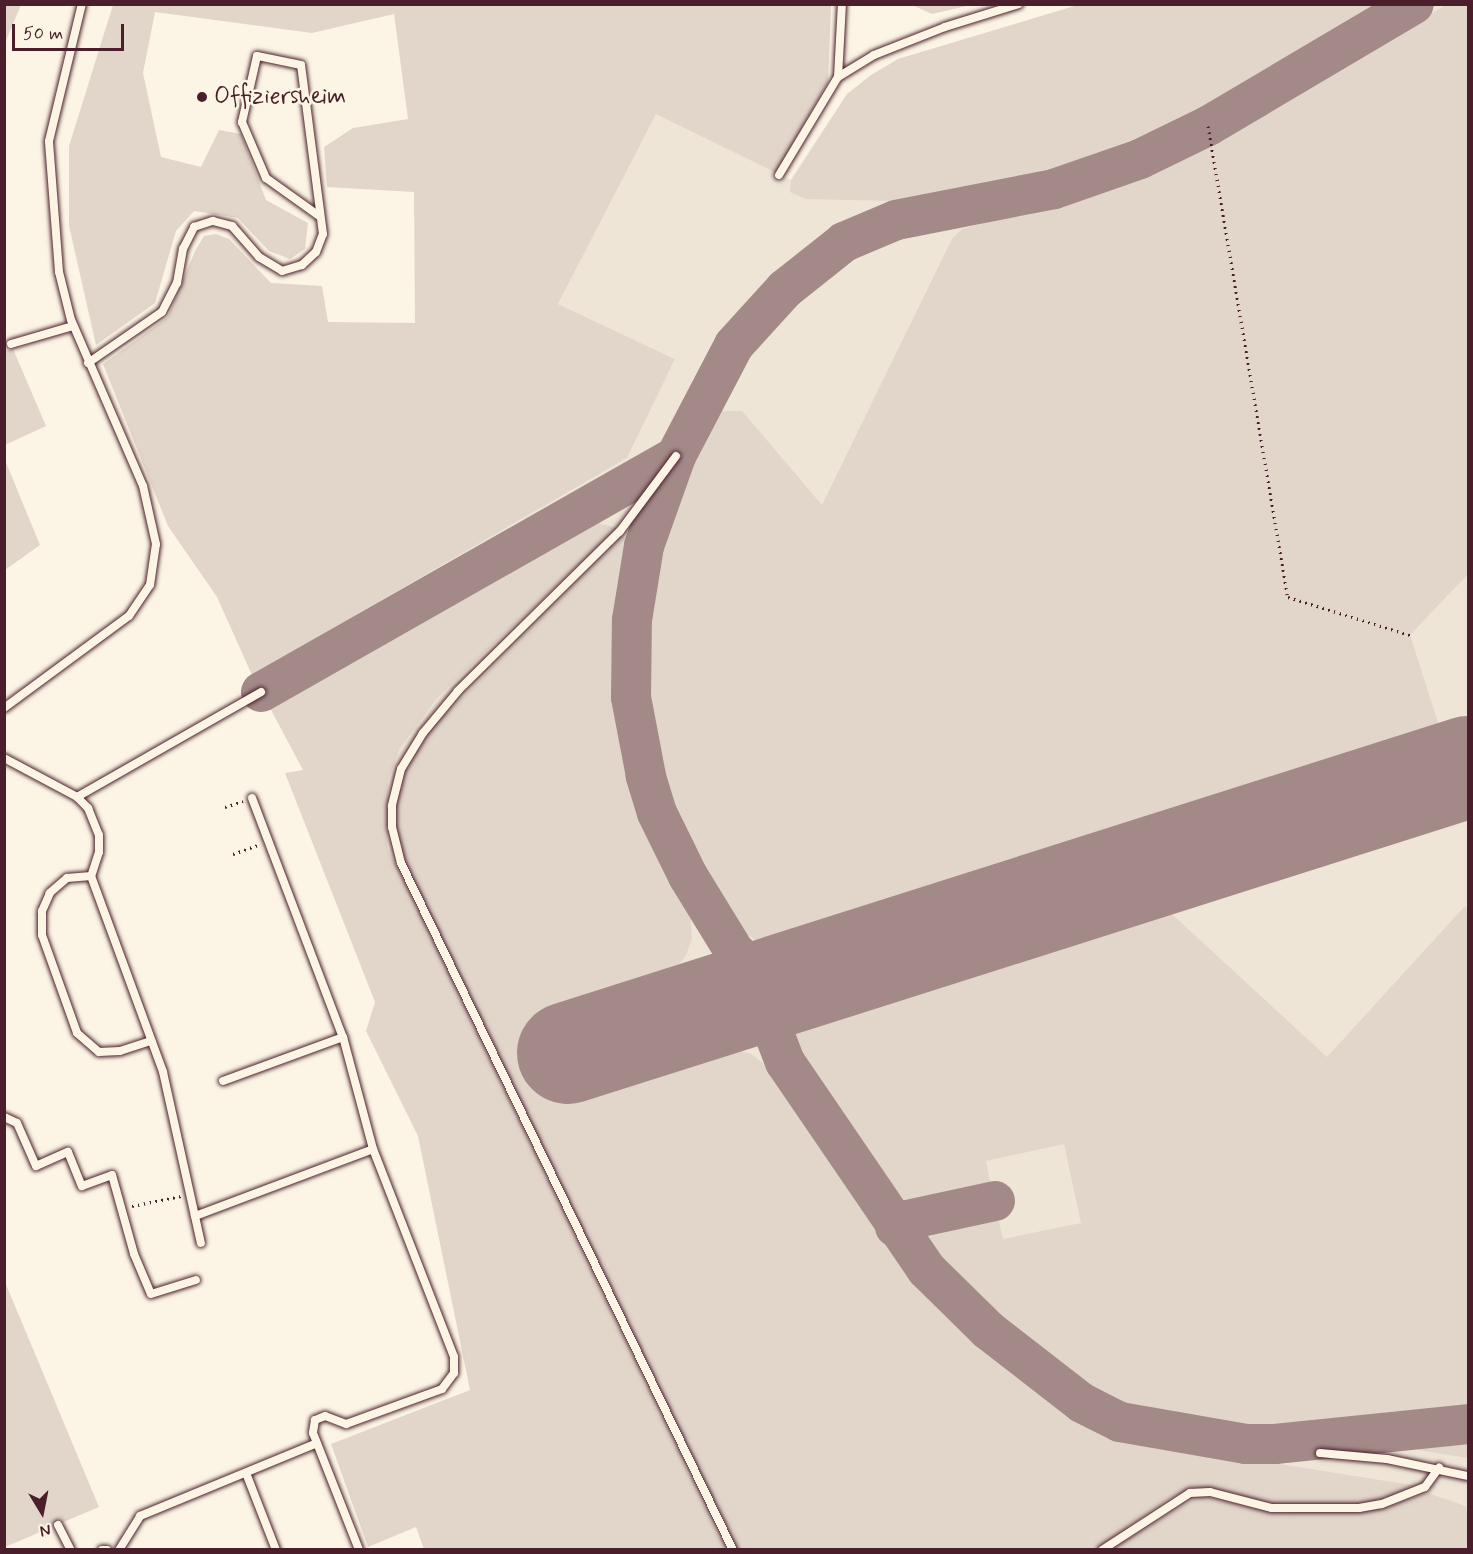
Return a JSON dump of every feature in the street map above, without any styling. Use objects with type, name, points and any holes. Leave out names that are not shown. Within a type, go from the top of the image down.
[{"type":"lane","points":[[4,708],[129,616],[150,585],[156,544],[143,486],[73,326],[59,272],[49,141],[82,4]]},
{"type":"lane","points":[[838,77],[842,4]]},
{"type":"lane","points":[[779,175],[838,77],[874,55],[1019,4]]},
{"type":"lane","points":[[88,363],[162,312],[177,283],[183,249],[194,227],[213,221],[232,226],[259,257],[282,271],[302,265],[316,252],[323,234],[301,65],[257,56],[242,122],[266,178],[319,216]]},
{"type":"lane","points":[[11,344],[73,326]]},
{"type":"lane","points":[[676,456],[620,531],[458,691],[423,733],[401,769],[392,806],[392,827],[401,863],[732,1550]]},
{"type":"lane","points":[[77,797],[261,692]]},
{"type":"lane","points":[[4,758],[77,797],[88,808],[99,836],[99,852],[91,876],[163,1072],[201,1243]]},
{"type":"lane","points":[[252,798],[343,1037],[373,1149],[454,1357],[454,1373],[442,1389],[346,1424],[326,1416],[315,1420],[317,1443],[359,1550]]},
{"type":"lane","points":[[91,876],[67,878],[50,893],[42,911],[42,935],[77,1033],[99,1052],[120,1051],[151,1041]]},
{"type":"lane","points":[[223,1081],[343,1037]]},
{"type":"lane","points":[[4,1117],[17,1123],[36,1166],[68,1152],[82,1186],[112,1175],[151,1294],[196,1280]]},
{"type":"lane","points":[[195,1216],[373,1149]]},
{"type":"lane","points":[[119,1550],[140,1516],[317,1443]]},
{"type":"lane","points":[[1320,1453],[1439,1467],[1468,1476]]},
{"type":"lane","points":[[1102,1550],[1190,1493],[1210,1492],[1272,1508],[1359,1509],[1382,1504],[1425,1487],[1439,1467]]},
{"type":"lane","points":[[246,1473],[276,1550]]},
{"type":"lane","points":[[58,1525],[72,1550]]},
{"type":"lane","points":[[102,1550],[107,1550]]},
{"type":"path","points":[[1208,126],[1288,597],[1410,635]]},
{"type":"path","points":[[225,807],[252,798]]},
{"type":"path","points":[[233,854],[268,841]]},
{"type":"path","points":[[121,1208],[190,1194]]},
{"type":"shaded area","points":[[1081,4],[1385,5],[1221,100],[1143,140],[1065,171],[1011,185],[896,201],[806,199],[790,192],[791,181],[847,94],[871,75],[898,59]]},
{"type":"shaded area","points":[[4,5],[21,5],[5,43]]},
{"type":"shaded area","points":[[113,5],[831,5],[828,82],[776,173],[656,114],[558,304],[675,359],[627,458],[252,675],[217,597],[168,526],[103,364],[168,317],[195,251],[204,236],[216,234],[229,239],[271,283],[322,286],[328,322],[415,323],[414,192],[327,187],[324,147],[353,128],[408,119],[394,14],[312,33],[155,12],[143,73],[161,157],[201,167],[219,130],[241,134],[266,200],[308,223],[305,249],[290,259],[269,251],[238,218],[194,211],[176,231],[155,303],[96,345],[69,226],[69,146]]},
{"type":"shaded area","points":[[912,5],[971,5],[932,14]]},
{"type":"shaded area","points":[[1081,5],[1468,5],[1468,1549],[725,1549],[620,1333],[252,675],[627,458],[675,359],[558,304],[656,113],[790,180],[847,94],[898,59]]},
{"type":"shaded area","points":[[1446,5],[1468,5],[1468,574],[1410,635],[1441,732],[776,944],[759,942],[739,930],[698,866],[673,814],[657,765],[646,712],[644,662],[650,584],[665,527],[708,425],[718,411],[742,411],[822,505],[952,239],[962,229],[1071,200],[1198,149]]},
{"type":"shaded area","points":[[13,349],[46,426],[5,445],[5,351]]},
{"type":"shaded area","points":[[5,460],[40,545],[4,570]]},
{"type":"shaded area","points":[[594,522],[617,528],[437,698],[400,748],[388,780],[387,847],[725,1549],[424,1549],[416,1527],[368,1547],[331,1444],[470,1390],[418,1136],[366,1031],[375,1002],[285,773],[303,770],[269,706]]},
{"type":"shaded area","points":[[624,535],[628,553],[617,656],[626,743],[651,829],[690,909],[692,939],[686,955],[669,977],[548,1017],[573,1094],[704,1052],[735,1049],[751,1054],[776,1073],[882,1234],[936,1301],[1074,1415],[1116,1435],[1142,1442],[1417,1486],[1377,1503],[1355,1505],[1279,1505],[1193,1487],[1168,1499],[1096,1549],[737,1549],[399,850],[396,836],[397,798],[408,765],[433,727]]},
{"type":"shaded area","points":[[1163,906],[1327,1057],[1465,906],[1468,908],[1468,1407],[1387,1412],[1273,1430],[1230,1428],[1139,1412],[1104,1400],[983,1309],[921,1240],[925,1228],[996,1210],[1003,1239],[1081,1223],[1064,1144],[986,1161],[992,1192],[932,1207],[898,1207],[796,1055],[795,1033],[799,1022]]},
{"type":"shaded area","points":[[4,1283],[99,1507],[5,1547]]},
{"type":"shaded area","points":[[1468,1441],[1468,1458],[1418,1450],[1418,1444]]},
{"type":"shaded area","points":[[1428,1493],[1468,1507],[1467,1549],[1111,1550],[1199,1496],[1279,1513],[1380,1509]]},
{"type":"taxiway","points":[[810,976],[787,979],[759,973],[734,951],[688,876],[657,813],[646,776],[631,697],[632,620],[644,546],[676,456],[734,345],[785,289],[844,242],[896,220],[1054,189],[1140,159],[1208,126],[1414,4]]},
{"type":"taxiway","points":[[261,692],[676,456]]},
{"type":"taxiway","points":[[810,976],[786,990],[774,1008],[775,1036],[785,1062],[926,1269],[988,1330],[1082,1403],[1120,1422],[1246,1444],[1275,1444],[1468,1424]]},
{"type":"taxiway","points":[[895,1227],[907,1220],[995,1201]]},
{"type":"runway","points":[[568,1053],[1468,767]]},
{"type":"place","name":"Offiziersheim","points":[[202,97]]}]
